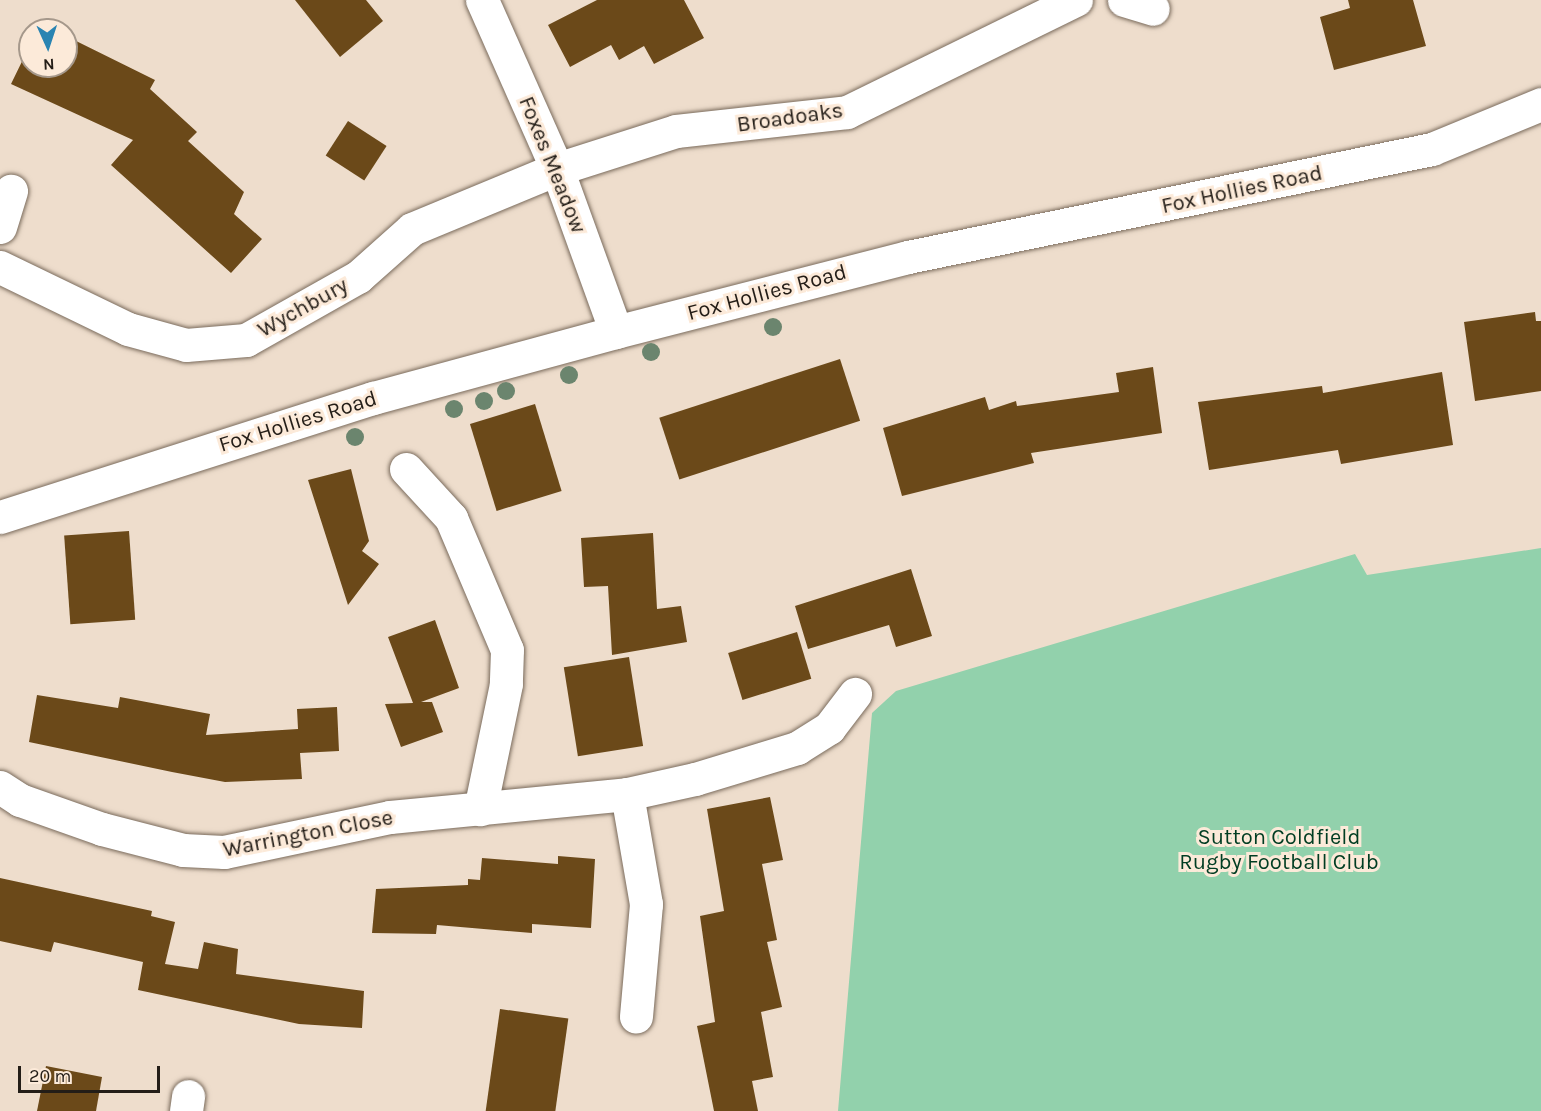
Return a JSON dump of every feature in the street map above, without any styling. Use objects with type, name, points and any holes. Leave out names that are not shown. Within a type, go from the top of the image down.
[{"type":"street","name":"Foxes Meadow","points":[[482,0],[557,169],[616,332]]},
{"type":"street","name":"Broadoaks","points":[[557,169],[676,131],[847,112],[1076,0]]},
{"type":"street","name":"Fox Hollies Road","points":[[0,517],[373,398],[616,332],[908,257],[1432,148],[1541,104]]},
{"type":"street","name":"Wychbury","points":[[0,267],[128,329],[186,345],[246,340],[358,277],[412,229],[557,169]]},
{"type":"street","points":[[0,227],[11,190]]},
{"type":"street","points":[[406,469],[451,518],[507,650],[506,684],[480,809]]},
{"type":"street","name":"Warrington Close","points":[[0,787],[20,800],[102,829],[183,849],[224,852],[390,817],[627,794],[695,779],[797,748],[829,728],[855,694]]},
{"type":"street","points":[[627,794],[646,904],[636,1017]]},
{"type":"green space","name":"Sutton Coldfield Rugby Football Club","points":[[1541,548],[1541,1111],[838,1111],[872,713],[896,691],[1355,554],[1367,575]]},
{"type":"building","points":[[295,0],[366,0],[383,21],[340,57]]},
{"type":"building","points":[[597,0],[684,0],[704,38],[654,64],[644,46],[619,60],[611,45],[570,67],[548,25]]},
{"type":"building","points":[[1348,0],[1413,0],[1426,46],[1334,70],[1320,17],[1350,8]]},
{"type":"building","points":[[78,42],[155,80],[150,89],[197,132],[188,141],[244,192],[234,214],[262,239],[231,273],[111,165],[133,140],[11,84],[18,70],[18,78],[78,78]]},
{"type":"building","points":[[348,121],[387,146],[364,180],[326,155]]},
{"type":"building","points":[[1535,312],[1536,321],[1541,321],[1541,391],[1475,401],[1464,322]]},
{"type":"building","points":[[840,359],[860,421],[679,480],[659,418]]},
{"type":"building","points":[[1153,367],[1162,433],[1031,453],[1034,463],[902,496],[883,428],[985,397],[989,410],[1016,401],[1017,406],[1119,392],[1116,373]]},
{"type":"building","points":[[1442,372],[1453,445],[1341,464],[1338,450],[1209,470],[1198,402],[1322,386],[1323,393]]},
{"type":"building","points":[[535,404],[562,491],[497,511],[470,424]]},
{"type":"building","points":[[351,469],[369,541],[362,551],[379,564],[348,605],[308,480]]},
{"type":"building","points":[[129,531],[135,620],[70,624],[64,536]]},
{"type":"building","points":[[653,533],[657,609],[681,606],[687,642],[612,655],[608,586],[584,587],[581,538]]},
{"type":"building","points":[[911,569],[932,636],[896,647],[889,625],[808,649],[795,606]]},
{"type":"building","points":[[435,620],[459,688],[421,702],[432,702],[443,732],[401,747],[385,704],[413,703],[388,637]]},
{"type":"building","points":[[797,632],[811,679],[742,700],[728,653]]},
{"type":"building","points":[[629,657],[643,746],[578,756],[564,667]]},
{"type":"building","points":[[37,695],[118,708],[120,697],[210,714],[206,735],[298,729],[297,709],[337,707],[339,751],[300,753],[302,779],[225,782],[29,742]]},
{"type":"building","points":[[770,797],[783,860],[762,864],[777,940],[767,942],[782,1007],[761,1012],[773,1077],[752,1081],[758,1111],[714,1111],[697,1026],[715,1022],[700,916],[724,911],[707,809]]},
{"type":"building","points":[[558,856],[595,859],[591,928],[532,924],[532,933],[437,925],[436,934],[372,933],[376,889],[468,885],[468,879],[480,880],[482,858],[558,864]]},
{"type":"building","points":[[0,878],[152,911],[151,916],[175,922],[165,964],[198,969],[204,942],[238,949],[236,974],[364,991],[362,1028],[299,1024],[138,990],[143,962],[54,942],[51,952],[0,941]]},
{"type":"building","points":[[500,1009],[568,1019],[555,1111],[486,1111]]},
{"type":"building","points":[[46,1066],[102,1077],[96,1111],[37,1111]]}]
